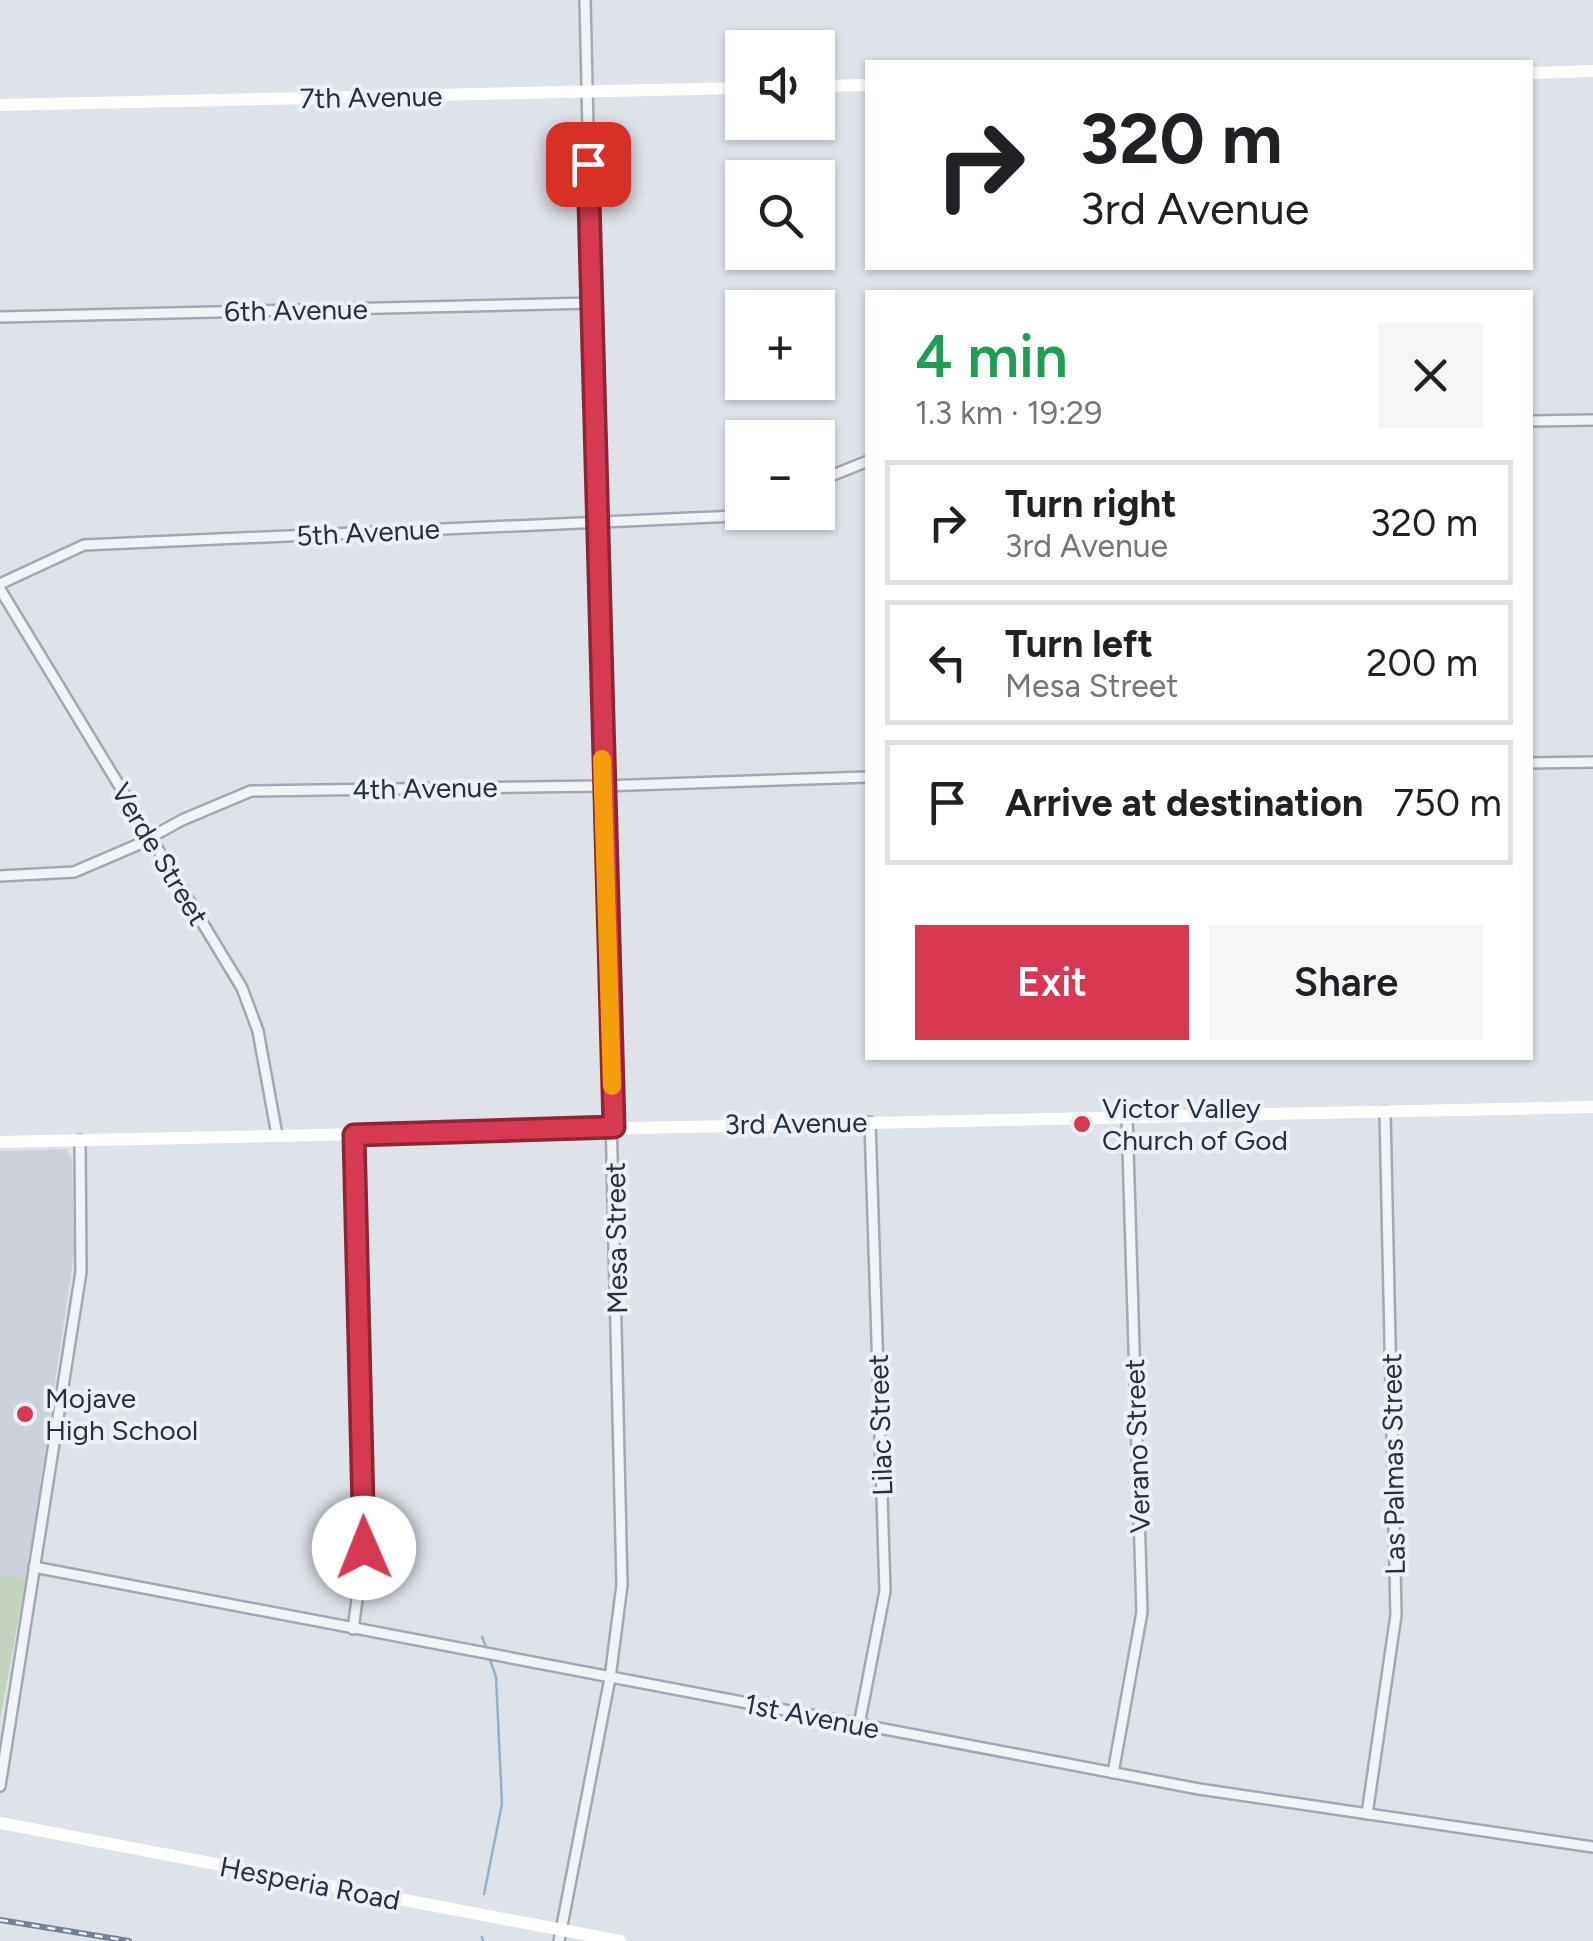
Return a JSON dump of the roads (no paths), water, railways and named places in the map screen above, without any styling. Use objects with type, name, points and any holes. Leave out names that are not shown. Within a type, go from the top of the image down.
[{"type":"street","name":"Mesa Street","points":[[560,1935],[610,1678],[622,1585],[584,0]]},
{"type":"street","points":[[1533,72],[1593,72]]},
{"type":"street","points":[[835,86],[865,85]]},
{"type":"street","name":"7th Avenue","points":[[0,105],[725,88]]},
{"type":"street","name":"6th Avenue","points":[[0,317],[592,303]]},
{"type":"street","points":[[1533,420],[1593,420]]},
{"type":"street","points":[[835,474],[865,462]]},
{"type":"street","name":"5th Avenue","points":[[0,586],[84,545],[725,516]]},
{"type":"street","name":"Verde Street","points":[[0,586],[242,988],[258,1031],[277,1135]]},
{"type":"street","points":[[1533,763],[1593,762]]},
{"type":"street","name":"4th Avenue","points":[[0,876],[74,872],[251,791],[865,777]]},
{"type":"street","name":"3rd Avenue","points":[[0,1142],[1593,1108]]},
{"type":"street","name":"Las Palmas Street","points":[[1367,1814],[1396,1616],[1385,1112]]},
{"type":"street","name":"Verano Street","points":[[1113,1774],[1142,1612],[1127,1116]]},
{"type":"street","name":"Lilac Street","points":[[859,1725],[884,1591],[870,1122]]},
{"type":"street","points":[[354,1135],[364,1548],[354,1628]]},
{"type":"street","points":[[0,1786],[81,1272],[80,1140]]},
{"type":"street","name":"1st Avenue","points":[[34,1567],[1113,1774],[1593,1847]]},
{"type":"street","name":"Hesperia Road","points":[[0,1824],[560,1935],[620,1941]]},
{"type":"waterway","points":[[482,1637],[487,1649]]},
{"type":"waterway","points":[[484,1894],[502,1804],[496,1677],[489,1657]]},
{"type":"waterway","points":[[482,1937],[483,1941]]},
{"type":"railway","points":[[0,1920],[129,1941]]},
{"type":"place","name":"Victor Valley Church of God","points":[[1082,1124]]},
{"type":"place","name":"Mojave High School","points":[[25,1414]]}]
